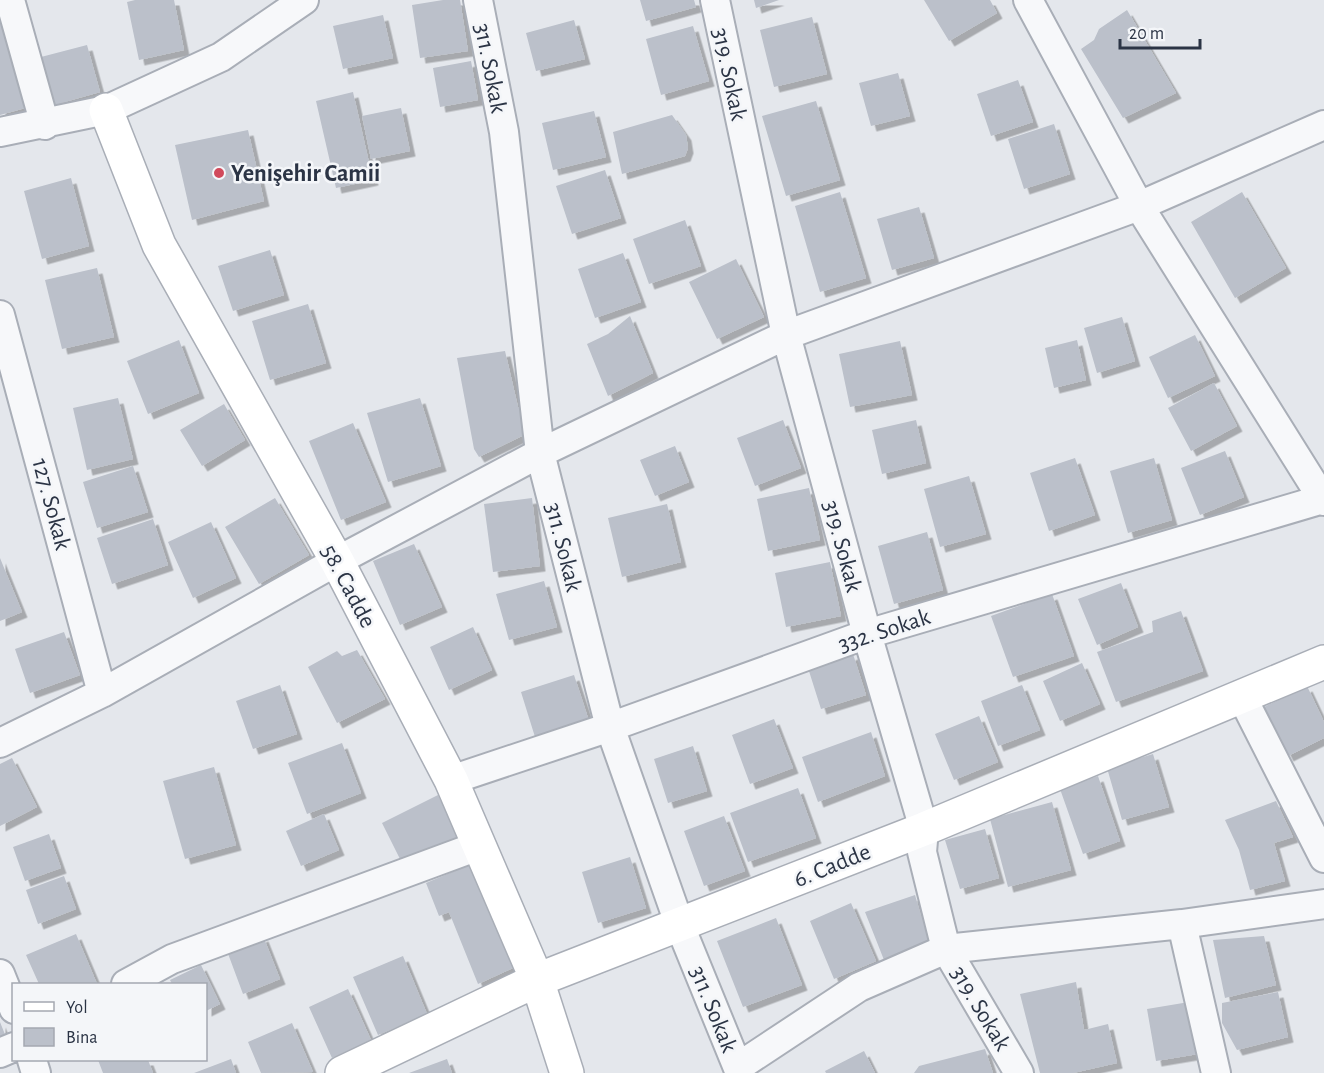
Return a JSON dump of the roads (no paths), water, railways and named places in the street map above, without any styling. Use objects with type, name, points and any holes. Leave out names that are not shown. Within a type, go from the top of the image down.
[{"type":"street","points":[[10,0],[45,125]]},
{"type":"street","name":"311. Sokak","points":[[478,0],[504,132],[540,453],[610,727],[680,926],[739,1070]]},
{"type":"street","name":"319. Sokak","points":[[715,0],[786,335],[867,634],[924,829],[922,852],[946,949],[1019,1073]]},
{"type":"street","points":[[1028,0],[1139,206],[1324,500]]},
{"type":"street","points":[[0,132],[45,125],[106,110],[221,57],[288,5]]},
{"type":"street","name":"58. Cadde","points":[[106,110],[159,245],[337,561],[451,780],[537,980],[567,1073]]},
{"type":"street","points":[[0,743],[102,693],[337,561],[540,453],[786,335],[1139,206],[1324,125]]},
{"type":"street","name":"127. Sokak","points":[[0,315],[102,693]]},
{"type":"street","name":"332. Sokak","points":[[451,780],[610,727],[867,634],[1324,500]]},
{"type":"street","name":"6. Cadde","points":[[342,1073],[537,980],[924,829],[1324,662]]},
{"type":"street","points":[[1241,696],[1324,858]]},
{"type":"street","points":[[128,983],[172,958],[478,846]]},
{"type":"street","points":[[739,1070],[859,987],[946,949],[1182,924],[1324,904]]},
{"type":"street","points":[[1182,924],[1216,1073]]},
{"type":"street","points":[[0,974],[12,1004]]},
{"type":"place","name":"Yenişehir Camii","points":[[219,173]]}]
